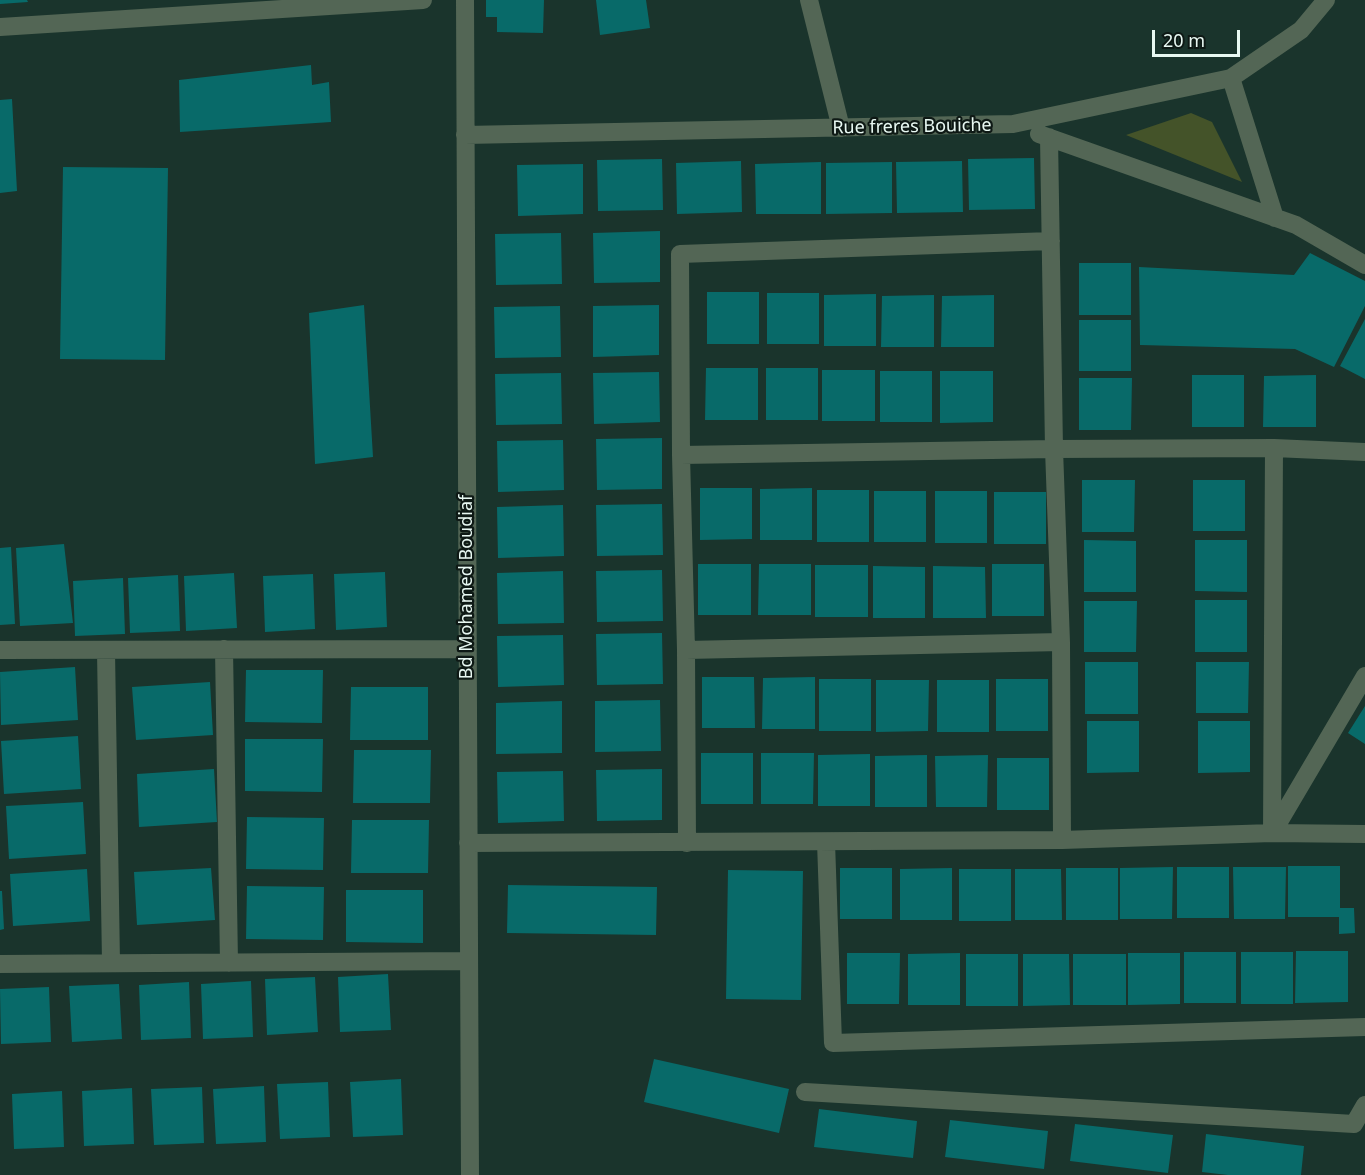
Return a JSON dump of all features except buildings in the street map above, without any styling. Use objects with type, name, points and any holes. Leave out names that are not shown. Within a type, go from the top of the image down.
[{"type":"street","points":[[0,27],[356,2],[423,0]]},
{"type":"street","name":"Bd Mohamed Boudiaf","points":[[465,0],[470,1175]]},
{"type":"street","points":[[809,0],[841,128]]},
{"type":"street","name":"Rue freres Bouiche","points":[[465,135],[1013,124],[1231,78],[1301,30],[1326,0]]},
{"type":"street","points":[[1231,78],[1275,218]]},
{"type":"street","points":[[1013,124],[1296,225],[1365,265]]},
{"type":"street","points":[[1049,137],[1054,448],[1061,642],[1062,840]]},
{"type":"street","points":[[687,843],[680,254],[1050,241]]},
{"type":"street","points":[[681,455],[1054,448],[1274,448],[1365,452]]},
{"type":"street","points":[[1272,833],[1274,448]]},
{"type":"street","points":[[686,650],[1061,642]]},
{"type":"street","points":[[224,648],[229,963]]},
{"type":"street","points":[[0,650],[468,649]]},
{"type":"street","points":[[106,651],[111,963]]},
{"type":"street","points":[[1272,833],[1365,676]]},
{"type":"street","points":[[468,843],[1062,840],[1272,833],[1365,834]]},
{"type":"street","points":[[826,842],[833,1043],[1365,1027]]},
{"type":"street","points":[[0,964],[469,961]]},
{"type":"street","points":[[805,1092],[1354,1124],[1365,1105]]},
{"type":"green space","points":[[1191,113],[1212,122],[1242,182],[1126,135]]}]
